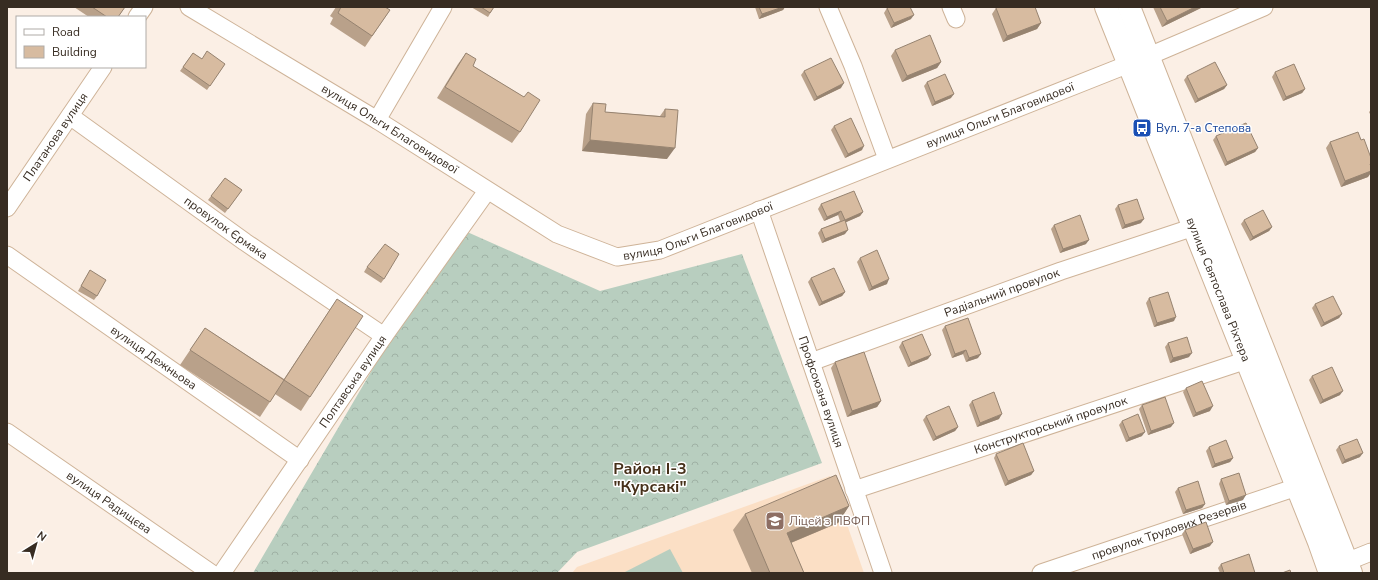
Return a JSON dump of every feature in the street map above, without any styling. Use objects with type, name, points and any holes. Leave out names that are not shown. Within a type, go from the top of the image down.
[{"type":"main road","name":"вулиця Святослава Ріхтера","points":[[1106,7],[1139,60],[1339,569]]},
{"type":"main road","name":"вулиця Святослава Ріхтера","points":[[1129,7],[1139,60],[1194,227],[1297,487],[1339,569]]},
{"type":"street","points":[[138,16],[144,7]]},
{"type":"street","name":"вулиця Ольги Благовидової","points":[[189,7],[377,120],[487,192],[556,234],[617,257],[660,250],[1139,60],[1264,7]]},
{"type":"street","points":[[377,120],[443,7]]},
{"type":"street","points":[[828,7],[853,66],[887,159]]},
{"type":"street","name":"Платанова вулиця","points":[[7,208],[102,68]]},
{"type":"street","name":"провулок Єрмака","points":[[70,116],[245,242],[384,336]]},
{"type":"street","name":"Полтавська вулиця","points":[[222,573],[384,336],[487,192]]},
{"type":"street","name":"Профсоюзна вулиця","points":[[758,210],[883,573]]},
{"type":"street","name":"Радіальний провулок","points":[[810,362],[1061,271],[1194,227]]},
{"type":"street","name":"вулиця Дежньова","points":[[7,255],[300,460]]},
{"type":"street","name":"Конструкторський провулок","points":[[854,490],[1246,360]]},
{"type":"street","name":"вулиця Радищєва","points":[[7,432],[211,573]]},
{"type":"street","name":"провулок Трудових Резервів","points":[[1041,573],[1297,487]]},
{"type":"street","points":[[1339,569],[1371,552]]},
{"type":"shaded area","name":"Ліцей з ПВФП","points":[[830,476],[864,573],[572,573],[577,567]]},
{"type":"green space","points":[[456,227],[600,291],[742,254],[822,463],[577,552],[557,573],[253,573]]},
{"type":"green space","points":[[670,549],[683,573],[623,573]]},
{"type":"building","points":[[92,7],[125,7],[119,16],[106,16]]},
{"type":"building","points":[[341,7],[385,7],[390,10],[372,36],[338,13]]},
{"type":"building","points":[[481,7],[494,7],[490,13]]},
{"type":"building","points":[[759,7],[783,7],[762,14]]},
{"type":"building","points":[[910,7],[914,15],[894,23],[887,8]]},
{"type":"building","points":[[1035,7],[1041,23],[1007,36],[996,8]]},
{"type":"building","points":[[1160,7],[1195,7],[1167,21]]},
{"type":"building","points":[[930,35],[941,62],[907,76],[895,50]]},
{"type":"building","points":[[207,51],[225,64],[210,86],[183,67],[193,53],[202,59]]},
{"type":"building","points":[[466,53],[476,59],[473,66],[524,97],[528,92],[540,100],[520,132],[445,87]]},
{"type":"building","points":[[831,58],[844,83],[817,97],[804,71]]},
{"type":"building","points":[[1215,62],[1227,85],[1198,99],[1187,76]]},
{"type":"building","points":[[1294,64],[1305,89],[1286,97],[1275,72]]},
{"type":"building","points":[[945,74],[954,94],[935,102],[927,82]]},
{"type":"building","points":[[593,103],[606,104],[605,112],[665,117],[665,109],[678,110],[675,148],[590,140]]},
{"type":"building","points":[[851,118],[864,146],[848,154],[834,126]]},
{"type":"building","points":[[1246,123],[1258,148],[1227,162],[1216,136]]},
{"type":"building","points":[[1358,132],[1361,140],[1364,139],[1371,158],[1371,171],[1345,181],[1330,142]]},
{"type":"building","points":[[225,178],[242,190],[228,209],[211,196]]},
{"type":"building","points":[[854,191],[863,212],[845,220],[841,211],[827,217],[821,204]]},
{"type":"building","points":[[1137,199],[1144,219],[1125,225],[1118,205]]},
{"type":"building","points":[[1263,210],[1272,227],[1253,237],[1244,220]]},
{"type":"building","points":[[1080,215],[1089,240],[1063,249],[1054,225]]},
{"type":"building","points":[[845,220],[848,230],[825,239],[821,229]]},
{"type":"building","points":[[385,244],[399,254],[384,279],[367,267]]},
{"type":"building","points":[[877,250],[889,279],[872,287],[860,258]]},
{"type":"building","points":[[834,268],[845,292],[822,302],[811,278]]},
{"type":"building","points":[[90,270],[106,280],[97,296],[81,286]]},
{"type":"building","points":[[1168,292],[1176,317],[1157,323],[1149,298]]},
{"type":"building","points":[[1333,296],[1342,314],[1324,323],[1315,304]]},
{"type":"building","points":[[337,299],[363,316],[310,397],[284,380]]},
{"type":"building","points":[[968,318],[981,354],[969,358],[966,350],[955,354],[945,326]]},
{"type":"building","points":[[205,328],[284,380],[270,402],[190,350]]},
{"type":"building","points":[[922,334],[931,355],[911,363],[902,342]]},
{"type":"building","points":[[1187,337],[1192,353],[1173,358],[1168,343]]},
{"type":"building","points":[[864,352],[881,401],[852,411],[835,362]]},
{"type":"building","points":[[1332,367],[1343,391],[1323,400],[1312,376]]},
{"type":"building","points":[[1202,381],[1213,406],[1196,413],[1186,388]]},
{"type":"building","points":[[994,392],[1002,414],[980,423],[972,401]]},
{"type":"building","points":[[1165,397],[1174,423],[1151,431],[1142,405]]},
{"type":"building","points":[[949,406],[958,427],[936,437],[926,416]]},
{"type":"building","points":[[1138,414],[1145,432],[1129,438],[1122,421]]},
{"type":"building","points":[[1357,439],[1363,453],[1345,460],[1339,446]]},
{"type":"building","points":[[1226,440],[1233,458],[1215,464],[1209,447]]},
{"type":"building","points":[[1023,443],[1034,471],[1008,481],[996,454]]},
{"type":"building","points":[[1239,473],[1246,495],[1229,501],[1221,479]]},
{"type":"building","points":[[836,475],[849,506],[787,533],[804,573],[770,573],[745,514]]},
{"type":"building","points":[[1198,481],[1205,504],[1186,510],[1178,488]]},
{"type":"building","points":[[1206,522],[1213,542],[1193,549],[1185,530]]},
{"type":"building","points":[[1249,554],[1255,573],[1224,573],[1221,564]]},
{"type":"building","points":[[1290,570],[1291,573],[1282,573]]},
{"type":"place","name":"Вул. 7-а Степова","points":[[1142,128]]},
{"type":"place","name":"Ліцей з ПВФП","points":[[775,521]]},
{"type":"district","name":"Район І-3 \"Курсакі\"","points":[[650,477]]}]
